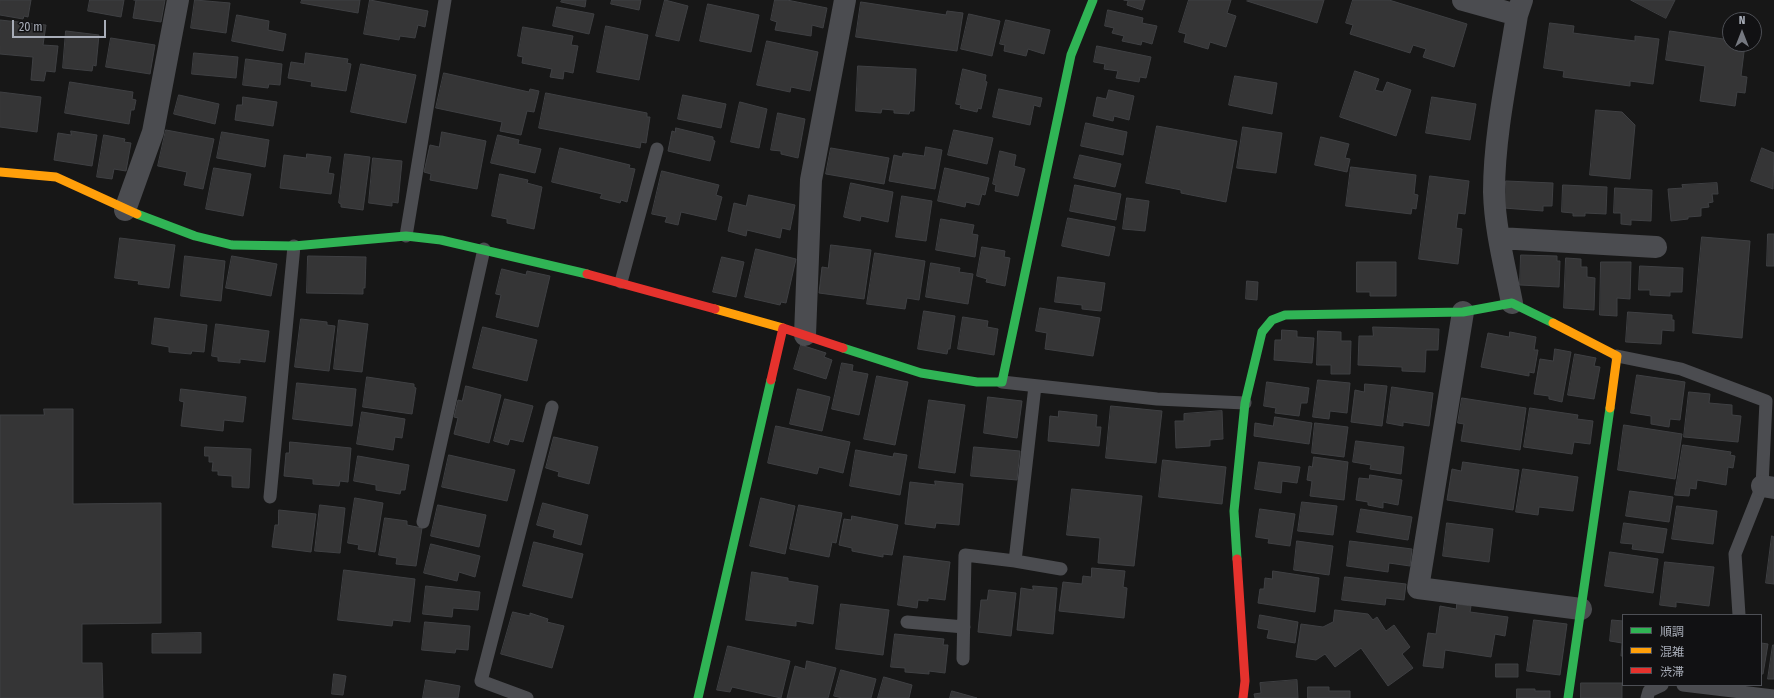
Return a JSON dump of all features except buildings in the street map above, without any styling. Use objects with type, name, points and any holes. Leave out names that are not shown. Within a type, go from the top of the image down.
[{"type":"street","points":[[125,210],[152,132],[178,0]]},
{"type":"street","points":[[806,334],[811,180],[846,0]]},
{"type":"street","points":[[0,172],[56,177],[125,210],[195,236],[232,245],[294,246],[406,236],[441,240],[484,249],[621,282],[806,334],[921,373],[977,382],[1002,382],[1071,55],[1093,0]]},
{"type":"street","points":[[1463,0],[1519,8],[1496,153],[1494,193],[1499,238],[1512,303]]},
{"type":"street","points":[[1499,238],[1656,247]]},
{"type":"street","points":[[1243,698],[1245,681],[1234,511],[1245,403],[1262,332],[1272,320],[1285,315],[1463,312],[1512,303],[1617,356],[1568,698]]},
{"type":"street","points":[[1463,312],[1418,588],[1581,609]]},
{"type":"street","points":[[698,698],[783,328]]},
{"type":"lane","points":[[406,236],[445,0]]},
{"type":"lane","points":[[621,282],[657,149]]},
{"type":"lane","points":[[270,497],[294,246]]},
{"type":"lane","points":[[423,522],[484,249]]},
{"type":"lane","points":[[1617,356],[1681,368],[1766,402],[1768,487],[1735,554],[1739,614]]},
{"type":"lane","points":[[1002,382],[1157,399],[1245,403]]},
{"type":"lane","points":[[1015,561],[1035,386]]},
{"type":"lane","points":[[527,698],[481,681],[552,407]]},
{"type":"lane","points":[[963,659],[965,555],[1015,561],[1062,569]]},
{"type":"lane","points":[[906,622],[964,627]]},
{"type":"lane","points":[[1647,698],[1649,691],[1660,686]]},
{"type":"lane","points":[[1711,686],[1774,696]]},
{"type":"traffic: fast","points":[[843,348],[921,373],[977,382],[1002,382],[1071,55],[1093,0]]},
{"type":"traffic: fast","points":[[137,214],[195,236],[232,245],[294,246],[406,236],[441,240],[587,274]]},
{"type":"traffic: fast","points":[[1237,559],[1234,511],[1245,403],[1262,332],[1272,320],[1285,315],[1463,312],[1512,303],[1553,323]]},
{"type":"traffic: fast","points":[[698,698],[771,380]]},
{"type":"traffic: fast","points":[[1568,698],[1610,408]]},
{"type":"traffic: slow","points":[[0,172],[56,177],[137,214]]},
{"type":"traffic: slow","points":[[715,309],[783,328]]},
{"type":"traffic: slow","points":[[1553,323],[1617,356],[1610,408]]},
{"type":"traffic: jam","points":[[587,274],[715,309]]},
{"type":"traffic: jam","points":[[771,380],[783,328],[843,348]]},
{"type":"traffic: jam","points":[[1237,559],[1245,681],[1243,698]]}]
